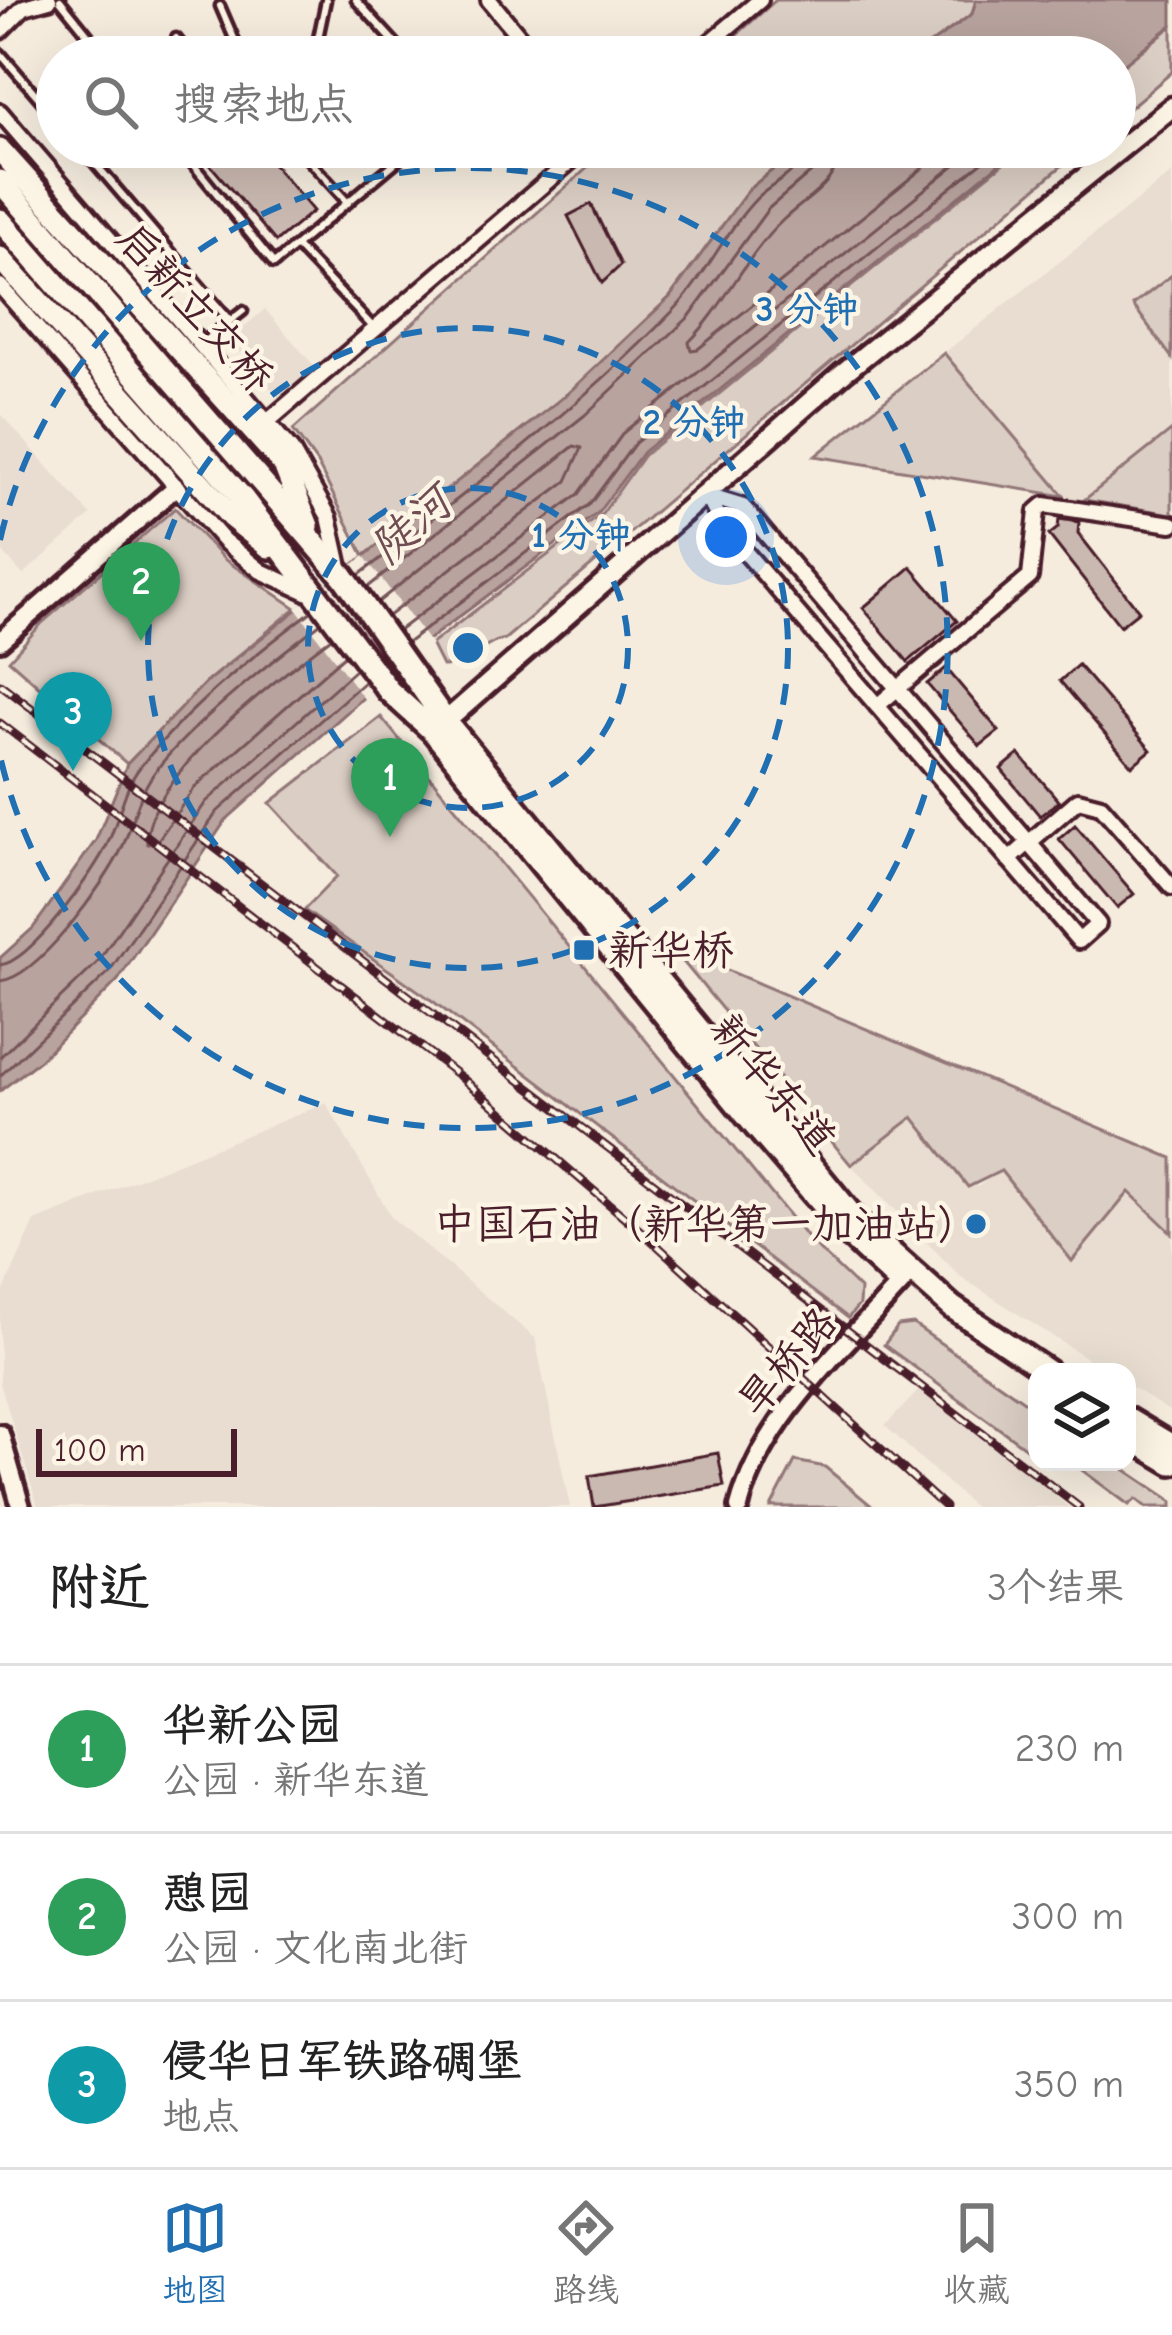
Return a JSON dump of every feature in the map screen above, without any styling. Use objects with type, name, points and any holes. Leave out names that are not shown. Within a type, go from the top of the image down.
[{"type":"main road","points":[[1136,136],[1172,107]]},
{"type":"main road","name":"启新立交桥","points":[[0,150],[284,465],[315,543]]},
{"type":"main road","points":[[440,727],[843,373],[1097,168]]},
{"type":"main road","name":"启新立交桥","points":[[0,182],[315,543]]},
{"type":"main road","name":"启新立交桥","points":[[0,220],[244,500],[293,566]]},
{"type":"main road","points":[[0,258],[231,518],[293,566],[317,597]]},
{"type":"main road","points":[[315,543],[343,576]]},
{"type":"main road","name":"新华东道","points":[[343,576],[412,672],[440,727],[781,1133],[906,1279],[987,1351],[1028,1376]]},
{"type":"main road","name":"新华东道","points":[[317,597],[389,691],[440,727]]},
{"type":"main road","name":"新华东道","points":[[906,1279],[1033,1363]]},
{"type":"main road","points":[[1136,1424],[1172,1446]]},
{"type":"main road","points":[[1136,1441],[1172,1463]]},
{"type":"street","points":[[0,31],[24,7],[50,0]]},
{"type":"street","points":[[488,0],[518,36]]},
{"type":"street","points":[[718,36],[760,0]]},
{"type":"street","points":[[0,112],[36,154]]},
{"type":"street","points":[[48,168],[309,477],[329,517],[343,576]]},
{"type":"street","points":[[266,423],[562,168]]},
{"type":"street","points":[[0,286],[224,541],[261,571],[317,597]]},
{"type":"street","points":[[0,641],[176,487]]},
{"type":"street","points":[[706,496],[743,507],[1098,924],[1079,941],[722,525],[706,496]]},
{"type":"street","points":[[878,706],[1030,577],[1037,511],[1044,505],[1172,524]]},
{"type":"street","points":[[1009,860],[1078,800],[1101,806],[1172,887]]},
{"type":"street","name":"旱桥路","points":[[739,1507],[746,1480],[777,1425],[906,1279]]},
{"type":"street","points":[[0,1434],[21,1507]]},
{"type":"lane","points":[[60,0],[89,36]]},
{"type":"lane","points":[[318,36],[326,0]]},
{"type":"lane","points":[[356,0],[389,36]]},
{"type":"lane","points":[[220,6],[233,36]]},
{"type":"lane","points":[[0,53],[36,95]]},
{"type":"lane","points":[[99,168],[230,321]]},
{"type":"lane","points":[[196,168],[274,265],[387,168]]},
{"type":"lane","points":[[316,168],[348,203]]},
{"type":"lane","points":[[296,247],[374,329]]},
{"type":"lane","points":[[200,345],[243,311]]},
{"type":"shaded area","points":[[776,0],[976,0],[972,14],[941,36],[736,36]]},
{"type":"shaded area","points":[[1172,26],[1172,72],[1136,102],[1136,55]]},
{"type":"shaded area","points":[[587,168],[775,168],[749,189],[670,297],[567,394],[364,556],[317,463],[293,430]]},
{"type":"shaded area","points":[[997,168],[1059,168],[505,639],[461,662],[442,666],[431,644],[602,514],[644,455]]},
{"type":"shaded area","points":[[1172,173],[1172,430],[1084,500],[1064,496],[944,353]]},
{"type":"shaded area","points":[[1172,275],[1172,358],[1133,305]]},
{"type":"shaded area","points":[[265,309],[315,367],[279,398],[229,340]]},
{"type":"shaded area","points":[[944,353],[1064,496],[815,456]]},
{"type":"shaded area","points":[[0,413],[91,515],[23,575],[0,549]]},
{"type":"shaded area","points":[[1172,430],[1172,514],[1084,500]]},
{"type":"shaded area","points":[[175,508],[224,559],[296,608],[205,683],[127,764],[9,660],[42,623]]},
{"type":"shaded area","points":[[381,717],[810,1241],[860,1289],[859,1305],[848,1318],[434,1002],[304,910],[337,876],[270,803]]},
{"type":"shaded area","points":[[670,946],[1172,1158],[1172,1233],[1129,1192],[1072,1261],[1001,1171],[968,1187],[913,1117],[851,1165]]},
{"type":"shaded area","points":[[326,1103],[392,1218],[535,1338],[570,1507],[38,1507],[0,1383],[0,1299],[35,1221]]},
{"type":"shaded area","points":[[913,1117],[968,1187],[979,1186],[1000,1170],[1129,1192],[1172,1233],[1172,1413],[1136,1390],[1136,1363],[1094,1363],[961,1277],[851,1165]]},
{"type":"shaded area","points":[[913,1324],[1028,1404],[1028,1449],[884,1345],[898,1326]]},
{"type":"shaded area","points":[[919,1390],[1068,1507],[974,1507],[885,1426]]},
{"type":"shaded area","points":[[795,1461],[825,1467],[873,1507],[771,1507]]},
{"type":"shaded area","points":[[1083,1471],[1127,1471],[1172,1501],[1172,1507],[1146,1507],[1136,1499],[1129,1505]]},
{"type":"water","points":[[976,0],[1172,0],[1172,25],[1136,54],[1136,36],[941,36],[972,14]]},
{"type":"water","name":"陡河","points":[[775,168],[994,168],[643,452],[598,513],[428,640],[226,820],[118,980],[40,1060],[0,1091],[0,958],[33,928],[96,840],[127,764],[205,683],[567,394],[670,297],[749,189]]},
{"type":"pier","points":[[364,556],[432,645],[367,703],[296,608]]},
{"type":"building","points":[[213,168],[277,168],[313,211],[276,242]]},
{"type":"building","points":[[591,204],[621,265],[602,283],[568,216]]},
{"type":"building","points":[[1059,519],[1079,522],[1078,533],[1139,611],[1120,626],[1049,535],[1058,528]]},
{"type":"building","points":[[911,567],[957,621],[908,662],[863,608]]},
{"type":"building","points":[[1078,665],[1151,750],[1132,766],[1060,681]]},
{"type":"building","points":[[946,668],[999,731],[980,746],[927,684]]},
{"type":"building","points":[[1019,754],[1059,801],[1040,816],[1001,769]]},
{"type":"building","points":[[1075,825],[1134,894],[1117,908],[1059,839]]},
{"type":"building","points":[[718,1453],[724,1486],[594,1507],[589,1476]]},
{"type":"railway","points":[[0,684],[1079,1507]]},
{"type":"railway","points":[[0,723],[462,1078],[650,1239],[945,1507]]},
{"type":"place","name":"憩园","points":[[141,641]]},
{"type":"place","name":"侵华日军铁路碉堡","points":[[73,771]]},
{"type":"place","name":"华新公园","points":[[390,837]]},
{"type":"place","name":"新华桥","points":[[584,950]]},
{"type":"place","name":"中国石油（新华第一加油站)","points":[[976,1224]]}]
